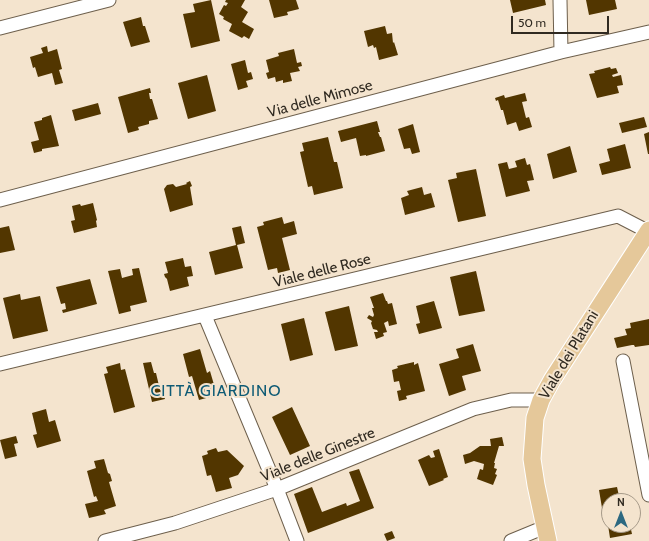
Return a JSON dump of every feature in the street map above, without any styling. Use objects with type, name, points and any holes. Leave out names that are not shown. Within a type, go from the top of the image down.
[{"type":"main road","name":"Viale dei Platani","points":[[546,534],[532,459],[535,418],[541,400],[552,380],[648,231]]},
{"type":"street","points":[[0,28],[109,0]]},
{"type":"street","points":[[560,0],[561,52]]},
{"type":"street","name":"Via delle Mimose","points":[[0,200],[561,52],[649,32]]},
{"type":"street","name":"Viale delle Rose","points":[[0,364],[618,216],[648,231]]},
{"type":"street","points":[[205,316],[297,541]]},
{"type":"street","points":[[623,361],[649,495]]},
{"type":"street","name":"Viale delle Ginestre","points":[[105,541],[175,523],[277,489],[473,408],[511,400],[541,400]]},
{"type":"street","points":[[512,541],[546,534]]},
{"type":"building","points":[[211,0],[220,41],[191,48],[183,14],[195,12],[193,4]]},
{"type":"building","points":[[226,0],[245,0],[241,7],[248,12],[242,22],[254,29],[249,39],[244,36],[242,38],[229,31],[232,24],[223,19],[224,17],[219,14],[224,5],[226,6],[228,3],[225,2]]},
{"type":"building","points":[[269,0],[296,0],[299,9],[287,12],[288,15],[274,18]]},
{"type":"building","points":[[510,0],[545,0],[546,5],[513,13]]},
{"type":"building","points":[[586,0],[615,0],[617,9],[589,15]]},
{"type":"building","points":[[141,17],[150,42],[131,47],[123,22]]},
{"type":"building","points":[[385,26],[387,34],[392,33],[393,43],[394,42],[398,55],[379,60],[376,47],[374,48],[373,45],[368,47],[364,31]]},
{"type":"building","points":[[47,46],[48,52],[57,49],[62,69],[59,70],[63,83],[55,85],[52,73],[38,77],[35,67],[33,68],[30,57],[43,53],[41,48]]},
{"type":"building","points":[[294,49],[297,63],[301,62],[302,66],[298,67],[300,71],[290,73],[292,81],[283,83],[283,80],[276,82],[275,77],[268,79],[266,73],[269,72],[266,60],[279,56],[278,53]]},
{"type":"building","points":[[245,60],[248,73],[251,72],[253,79],[246,81],[248,87],[238,90],[231,64]]},
{"type":"building","points":[[610,67],[611,69],[616,68],[618,73],[612,75],[613,77],[621,75],[623,85],[617,86],[619,93],[597,98],[589,74],[595,73],[594,71]]},
{"type":"building","points":[[207,75],[216,111],[188,119],[178,83]]},
{"type":"building","points":[[150,88],[150,99],[152,99],[158,119],[149,121],[149,124],[138,127],[139,130],[128,133],[118,97]]},
{"type":"building","points":[[525,93],[527,101],[522,102],[526,118],[529,117],[532,127],[519,131],[516,122],[507,125],[503,110],[501,110],[498,100],[496,101],[495,98],[504,95],[505,98]]},
{"type":"building","points":[[98,103],[101,114],[75,121],[72,110]]},
{"type":"building","points":[[51,115],[59,146],[42,149],[42,151],[34,153],[31,142],[39,140],[34,122]]},
{"type":"building","points":[[644,117],[647,127],[622,133],[619,123]]},
{"type":"building","points":[[377,121],[380,132],[378,132],[385,151],[360,156],[356,138],[341,142],[338,131]]},
{"type":"building","points":[[413,124],[420,152],[412,154],[410,148],[404,149],[398,129]]},
{"type":"building","points":[[649,132],[649,154],[648,154],[644,134]]},
{"type":"building","points":[[328,137],[334,162],[337,162],[343,188],[314,195],[312,186],[308,187],[300,152],[304,151],[302,143]]},
{"type":"building","points":[[625,144],[631,168],[602,175],[599,164],[610,161],[607,149]]},
{"type":"building","points":[[570,146],[577,172],[553,179],[547,154]]},
{"type":"building","points":[[525,158],[527,165],[530,164],[534,180],[527,181],[530,191],[506,197],[498,164],[507,162],[509,169],[517,167],[515,161]]},
{"type":"building","points":[[476,169],[486,216],[458,222],[448,180],[457,178],[456,173]]},
{"type":"building","points":[[190,181],[192,186],[190,187],[193,205],[170,212],[164,189],[167,185],[173,184],[176,187],[187,184],[186,183]]},
{"type":"building","points":[[422,187],[424,195],[431,193],[435,207],[405,215],[401,198],[409,195],[407,191]]},
{"type":"building","points":[[93,203],[97,227],[74,233],[71,221],[75,220],[72,206],[80,204],[81,206]]},
{"type":"building","points":[[282,217],[284,224],[294,221],[297,234],[282,238],[290,270],[278,273],[277,268],[268,270],[257,227],[264,225],[263,222]]},
{"type":"building","points":[[9,226],[15,250],[0,253],[0,228]]},
{"type":"building","points":[[241,226],[245,243],[237,245],[243,268],[215,275],[209,252],[236,245],[232,228]]},
{"type":"building","points":[[183,258],[185,267],[191,266],[193,276],[187,277],[189,286],[170,291],[164,274],[168,273],[165,262]]},
{"type":"building","points":[[139,268],[147,302],[130,306],[131,311],[119,314],[108,271],[120,269],[122,278],[133,275],[132,269]]},
{"type":"building","points":[[476,271],[485,311],[459,316],[450,277]]},
{"type":"building","points":[[90,279],[97,304],[63,313],[62,310],[66,309],[65,303],[61,304],[56,287]]},
{"type":"building","points":[[383,293],[388,304],[392,303],[397,324],[389,326],[388,321],[384,323],[387,332],[383,333],[384,336],[376,339],[374,332],[378,332],[377,330],[373,329],[371,323],[372,321],[367,318],[369,315],[373,317],[374,315],[372,308],[374,308],[370,297]]},
{"type":"building","points":[[20,294],[21,300],[40,296],[48,331],[13,339],[3,298]]},
{"type":"building","points":[[434,301],[442,328],[419,334],[416,324],[420,323],[416,306]]},
{"type":"building","points":[[349,306],[358,346],[335,351],[325,312]]},
{"type":"building","points":[[304,318],[313,355],[290,361],[281,324]]},
{"type":"building","points":[[649,319],[649,345],[635,347],[632,345],[617,348],[614,338],[627,335],[625,329],[631,328],[630,323]]},
{"type":"building","points":[[473,344],[481,371],[462,376],[466,390],[449,396],[439,364],[459,358],[456,349]]},
{"type":"building","points":[[200,349],[207,373],[210,371],[217,395],[199,400],[192,376],[189,377],[183,354]]},
{"type":"building","points":[[151,362],[154,373],[156,373],[160,390],[162,390],[165,399],[152,402],[143,363]]},
{"type":"building","points":[[414,362],[414,365],[418,363],[425,391],[406,396],[407,399],[399,401],[397,391],[401,390],[399,381],[394,382],[392,370],[398,368],[397,366]]},
{"type":"building","points":[[120,363],[121,370],[125,369],[135,407],[114,413],[104,374],[108,373],[106,367]]},
{"type":"building","points":[[292,407],[310,446],[290,455],[272,417]]},
{"type":"building","points":[[46,409],[49,422],[55,420],[61,441],[37,448],[33,435],[37,434],[32,413]]},
{"type":"building","points":[[16,436],[18,443],[14,444],[17,456],[5,459],[0,440]]},
{"type":"building","points":[[502,437],[504,446],[499,446],[494,463],[494,468],[497,469],[495,474],[497,475],[493,485],[477,479],[480,469],[483,470],[484,464],[474,461],[465,464],[463,455],[470,453],[480,446],[491,446],[490,439]]},
{"type":"building","points":[[216,448],[218,452],[227,450],[244,466],[238,475],[229,478],[232,488],[216,492],[211,475],[207,476],[202,456],[208,454],[207,451]]},
{"type":"building","points":[[439,449],[448,477],[429,486],[418,460],[429,455],[431,458],[435,457],[433,451]]},
{"type":"building","points":[[104,459],[112,481],[109,482],[116,506],[104,510],[106,514],[89,518],[85,504],[98,501],[96,496],[94,497],[87,471],[96,468],[94,461]]},
{"type":"building","points":[[359,469],[374,508],[308,533],[294,494],[312,487],[322,512],[346,503],[347,506],[360,501],[349,472]]},
{"type":"building","points":[[617,487],[618,493],[601,493],[601,502],[599,490]]},
{"type":"building","points":[[392,531],[395,538],[387,541],[384,534]]},
{"type":"building","points":[[609,533],[632,534],[610,538]]},
{"type":"district","name":"CITTÀ GIARDINO","points":[[216,391]]}]
